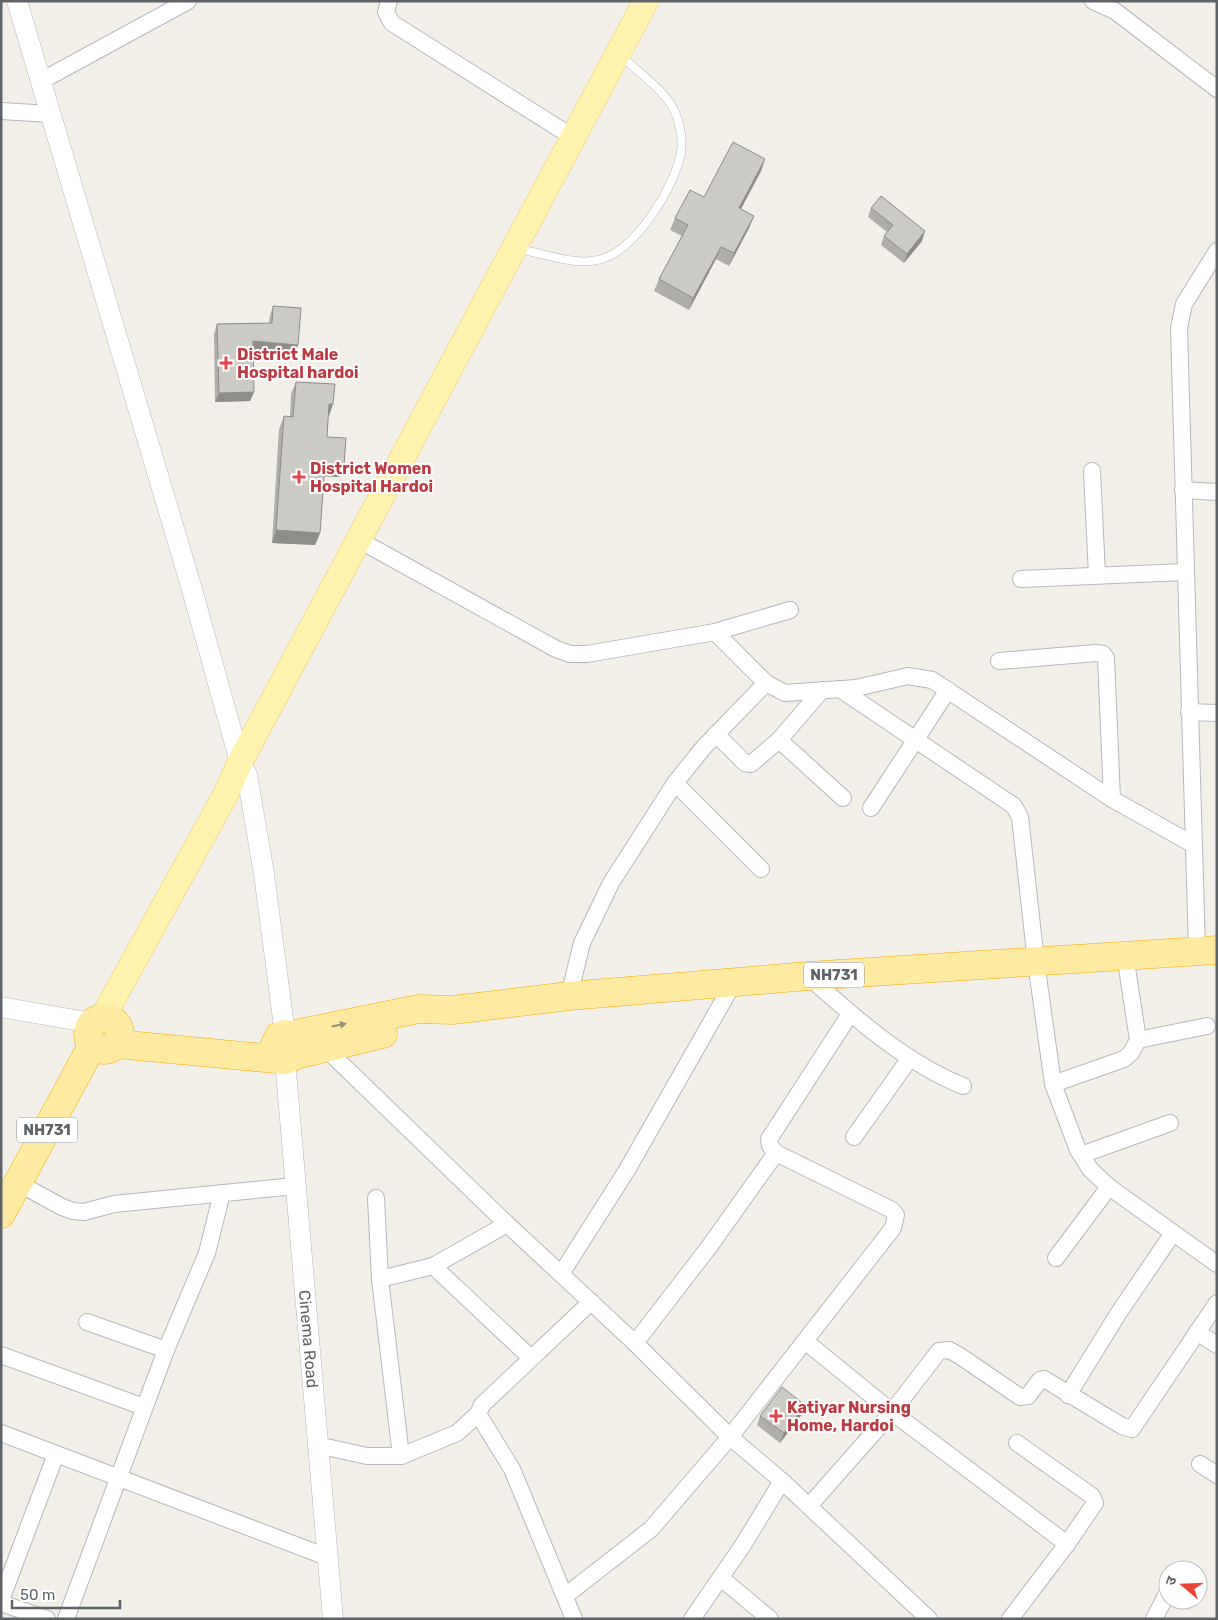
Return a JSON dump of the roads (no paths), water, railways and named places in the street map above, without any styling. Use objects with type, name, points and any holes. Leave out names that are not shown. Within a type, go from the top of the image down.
[{"type":"highway","name":"NH731","points":[[285,1047],[418,1009],[452,1010],[569,996],[808,976],[1207,951]]},
{"type":"highway","name":"NH731","points":[[1,1214],[102,1031],[285,1047],[325,1048],[418,1026],[452,1010]]},
{"type":"main road","points":[[243,768],[646,1]]},
{"type":"main road","points":[[102,1031],[227,792],[243,768],[368,545],[661,1]]},
{"type":"street","name":"Cinema Road","points":[[17,1],[191,586],[243,768],[264,874],[285,1047],[295,1186],[333,1619]]},
{"type":"street","points":[[41,81],[188,1]]},
{"type":"street","points":[[388,1],[386,12],[392,23],[574,138]]},
{"type":"street","points":[[1093,1],[1113,5],[1134,25],[1217,89]]},
{"type":"street","points":[[1,111],[51,114]]},
{"type":"street","points":[[1207,951],[1194,845],[1179,328],[1180,315],[1184,304],[1217,251]]},
{"type":"street","points":[[1092,471],[1097,576]]},
{"type":"street","points":[[1183,490],[1217,492]]},
{"type":"street","points":[[368,545],[556,649],[570,654],[587,654],[715,632],[790,610]]},
{"type":"street","points":[[1021,579],[1185,572]]},
{"type":"street","points":[[715,632],[766,683],[785,693],[856,688],[908,676],[932,680],[1112,798],[1194,845]]},
{"type":"street","points":[[999,661],[1103,654],[1106,658],[1112,798]]},
{"type":"street","points":[[569,996],[582,944],[611,883],[675,783],[716,734],[766,683]]},
{"type":"street","points":[[840,689],[1014,806],[1020,817],[1036,962],[1053,1084],[1081,1155],[1090,1169],[1108,1187],[1217,1264]]},
{"type":"street","points":[[716,734],[745,763],[751,764],[779,740],[822,690]]},
{"type":"street","points":[[871,808],[948,690]]},
{"type":"street","points":[[1189,712],[1217,713]]},
{"type":"street","points":[[779,740],[843,798]]},
{"type":"street","points":[[675,783],[761,869]]},
{"type":"street","points":[[1053,1084],[1124,1059],[1131,1053],[1138,1040],[1125,955]]},
{"type":"street","points":[[808,976],[850,1014],[910,1058],[962,1086]]},
{"type":"street","points":[[561,1274],[627,1170],[734,982]]},
{"type":"street","points":[[1,1006],[102,1031]]},
{"type":"street","points":[[565,1596],[651,1529],[730,1437],[884,1241],[892,1228],[896,1215],[892,1210],[776,1153],[770,1146],[770,1139],[850,1014]]},
{"type":"street","points":[[1,1018],[102,1031]]},
{"type":"street","points":[[1138,1040],[1207,1026]]},
{"type":"street","points":[[325,1048],[507,1224],[635,1343],[730,1437],[782,1481],[929,1619]]},
{"type":"street","points":[[854,1137],[910,1058]]},
{"type":"street","points":[[1081,1155],[1170,1123]]},
{"type":"street","points":[[635,1343],[709,1247],[776,1153]]},
{"type":"street","points":[[18,1183],[62,1207],[84,1212],[114,1204],[295,1186]]},
{"type":"street","points":[[1056,1258],[1108,1187]]},
{"type":"street","points":[[66,1619],[166,1350],[207,1253],[222,1194]]},
{"type":"street","points":[[376,1198],[380,1279],[402,1456]]},
{"type":"street","points":[[380,1279],[433,1266],[507,1224]]},
{"type":"street","points":[[1068,1395],[1118,1314],[1173,1232]]},
{"type":"street","points":[[433,1266],[532,1358]]},
{"type":"street","points":[[317,1445],[367,1456],[402,1456],[457,1433],[478,1414],[482,1405],[591,1302]]},
{"type":"street","points":[[809,1506],[892,1412],[938,1351],[944,1349],[960,1356],[1020,1397],[1028,1396],[1040,1380],[1044,1380],[1122,1426],[1132,1429],[1217,1303]]},
{"type":"street","points":[[87,1322],[166,1350]]},
{"type":"street","points":[[1197,1332],[1217,1345]]},
{"type":"street","points":[[805,1341],[892,1412],[1067,1544]]},
{"type":"street","points":[[1,1355],[144,1408]]},
{"type":"street","points":[[478,1414],[512,1469],[574,1619]]},
{"type":"street","points":[[1,1433],[327,1557]]},
{"type":"street","points":[[1010,1619],[1093,1508],[1095,1500],[1017,1443]]},
{"type":"street","points":[[47,1619],[1,1601],[56,1454]]},
{"type":"street","points":[[1200,1464],[1217,1475]]},
{"type":"street","points":[[692,1619],[721,1578],[782,1481]]},
{"type":"street","points":[[721,1578],[770,1619]]},
{"type":"lane","points":[[528,251],[581,262],[603,258],[624,247],[653,215],[666,193],[681,152],[680,126],[668,99],[628,62]]},
{"type":"place","name":"District Male Hospital hardoi","points":[[226,363]]},
{"type":"place","name":"District Women Hospital Hardoi","points":[[299,477]]},
{"type":"place","name":"Katiyar Nursing Home, Hardoi","points":[[776,1416]]}]
